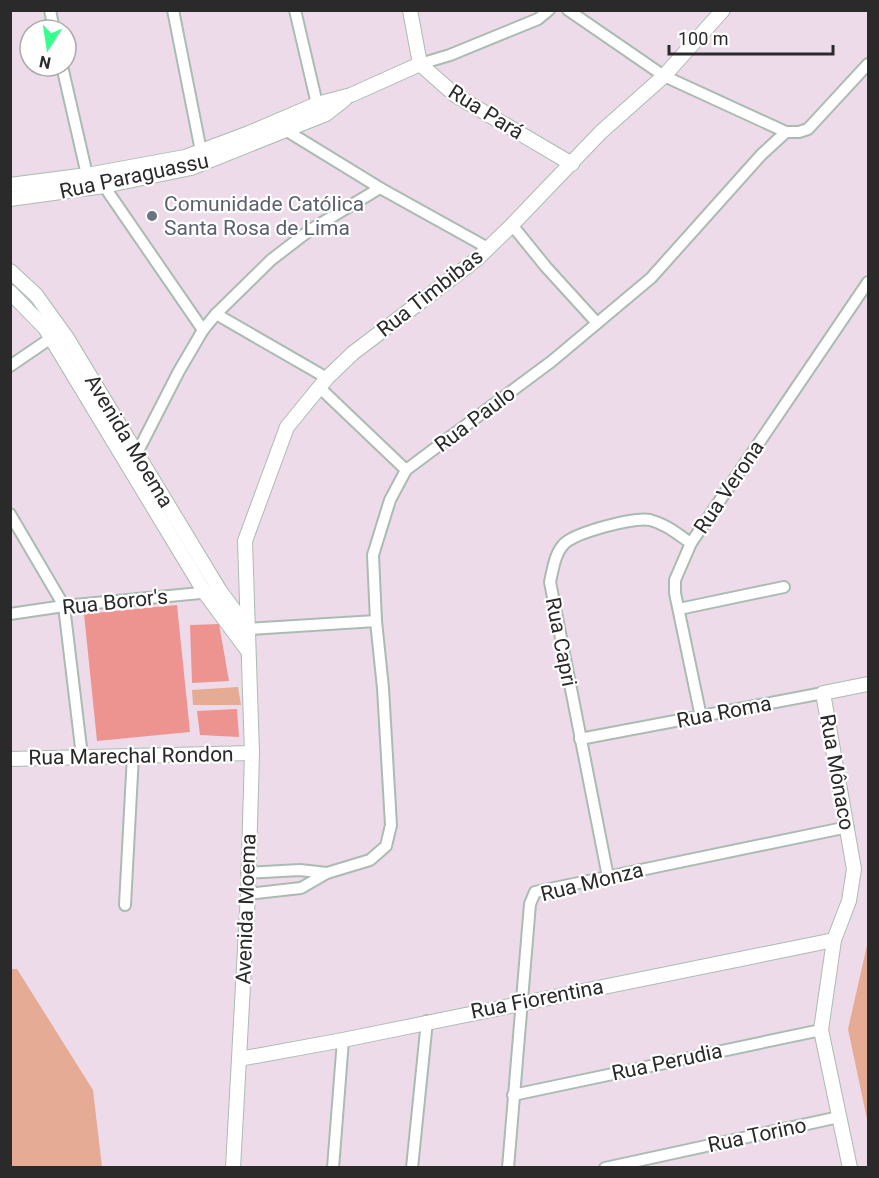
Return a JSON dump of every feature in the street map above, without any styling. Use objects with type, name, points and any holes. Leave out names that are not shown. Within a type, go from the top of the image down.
[{"type":"street","points":[[173,10],[204,157]]},
{"type":"street","points":[[295,10],[316,104]]},
{"type":"street","points":[[410,10],[420,64]]},
{"type":"street","name":"Rua Paraguassu","points":[[10,199],[104,186],[191,168],[204,157],[249,133],[316,104],[351,94],[420,64],[450,55],[538,19],[549,10]]},
{"type":"street","points":[[568,10],[664,76],[786,132]]},
{"type":"street","name":"Rua Timbibas","points":[[248,630],[245,541],[287,428],[323,382],[353,353],[489,248],[601,132],[664,76],[723,10]]},
{"type":"street","name":"Rua Pará","points":[[420,64],[455,95],[572,164]]},
{"type":"street","name":"Rua Paulo","points":[[248,894],[301,888],[327,873],[370,860],[386,846],[391,825],[384,688],[376,621],[373,555],[390,500],[406,471],[552,361],[651,278],[761,155],[786,132],[808,129],[868,64]]},
{"type":"street","points":[[65,78],[87,176]]},
{"type":"street","name":"Rua Paraguassu","points":[[10,185],[87,176],[185,157],[204,157],[287,130],[326,114],[351,94]]},
{"type":"street","points":[[287,130],[380,188],[489,248]]},
{"type":"street","points":[[104,186],[203,330]]},
{"type":"street","points":[[137,453],[179,371],[203,330],[216,314],[271,260],[310,230],[380,188]]},
{"type":"street","points":[[512,225],[546,267],[597,323]]},
{"type":"street","name":"Avenida Moema","points":[[10,271],[36,295],[67,338],[220,591],[248,630],[252,753],[248,894],[233,1167]]},
{"type":"street","name":"Rua Verona","points":[[701,717],[675,580],[690,543],[868,282]]},
{"type":"street","name":"Avenida Moema","points":[[10,292],[45,328],[205,593],[248,651]]},
{"type":"street","points":[[858,296],[868,302]]},
{"type":"street","points":[[216,314],[323,382],[406,471]]},
{"type":"street","points":[[10,366],[51,338]]},
{"type":"street","points":[[10,514],[64,606],[82,756]]},
{"type":"street","name":"Rua Capri","points":[[608,877],[550,582],[554,562],[564,544],[582,534],[625,523],[648,520],[667,526],[690,543]]},
{"type":"street","points":[[679,609],[784,587]]},
{"type":"street","name":"Rua Boror's","points":[[10,614],[64,606],[220,591]]},
{"type":"street","points":[[248,630],[376,621]]},
{"type":"street","name":"Rua Roma","points":[[580,739],[868,684]]},
{"type":"street","name":"Rua Mônaco","points":[[823,693],[854,869],[849,901],[834,940],[821,1030],[850,1167]]},
{"type":"street","name":"Rua Marechal Rondon","points":[[10,759],[252,753]]},
{"type":"street","points":[[124,905],[133,755]]},
{"type":"street","name":"Rua Monza","points":[[508,1167],[531,897],[535,892],[848,827]]},
{"type":"street","name":"Rua Paulo","points":[[247,873],[300,870],[327,873]]},
{"type":"street","name":"Rua Fiorentina","points":[[239,1059],[834,940]]},
{"type":"street","points":[[412,1167],[427,1021]]},
{"type":"street","name":"Rua Perudia","points":[[513,1095],[821,1030]]},
{"type":"street","points":[[333,1167],[343,1040]]},
{"type":"street","name":"Rua Torino","points":[[605,1167],[839,1117]]},
{"type":"shaded area","points":[[177,605],[190,732],[97,741],[84,614]]},
{"type":"shaded area","points":[[219,624],[229,681],[192,683],[190,625]]},
{"type":"shaded area","points":[[238,687],[241,705],[193,705],[192,690]]},
{"type":"shaded area","points":[[237,709],[239,737],[200,735],[197,711]]},
{"type":"shaded area","points":[[868,941],[868,1124],[848,1029]]},
{"type":"shaded area","points":[[11,969],[17,969],[93,1090],[102,1167],[11,1167]]},
{"type":"place","name":"Comunidade Católica Santa Rosa de Lima","points":[[152,216]]}]
